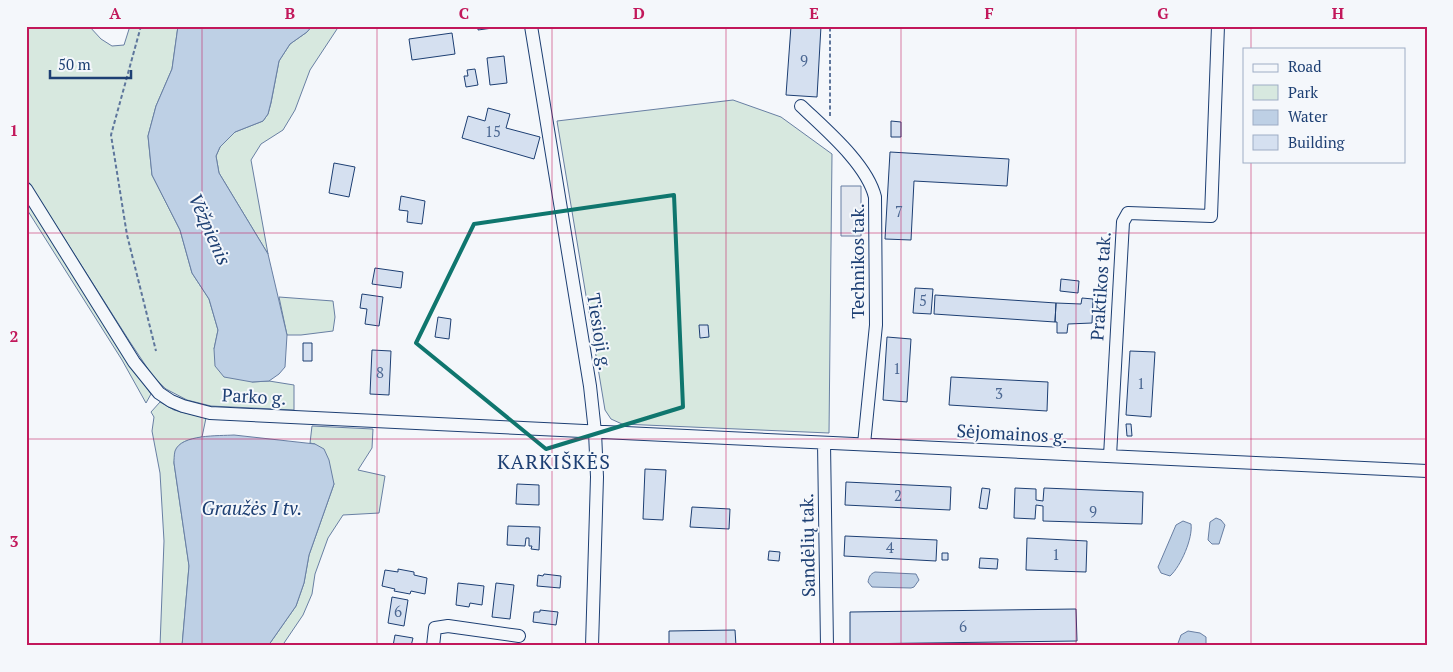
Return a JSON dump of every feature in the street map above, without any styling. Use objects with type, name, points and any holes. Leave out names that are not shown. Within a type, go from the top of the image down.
[{"type":"street","name":"Tiesioji g.","points":[[531,26],[596,432],[597,477],[592,646]]},
{"type":"street","name":"Praktikos tak.","points":[[1110,456],[1123,222],[1128,213],[1211,216],[1218,26]]},
{"type":"street","name":"Technikos tak.","points":[[801,106],[830,134],[864,172],[872,186],[875,197],[876,325],[864,444]]},
{"type":"street","name":"Parko g.","points":[[26,189],[134,362],[159,393],[171,401],[210,413],[596,432]]},
{"type":"street","name":"Sėjomainos g.","points":[[596,432],[1427,471]]},
{"type":"street","name":"Sandėlių tak.","points":[[824,443],[827,646]]},
{"type":"street","points":[[433,646],[435,628],[448,626],[519,636]]},
{"type":"path","points":[[141,26],[111,135],[127,235],[156,351]]},
{"type":"path","points":[[830,26],[830,134]]},
{"type":"highlighted area","points":[[674,195],[683,407],[546,449],[416,343],[474,224]]},
{"type":"green space","points":[[26,26],[89,26],[101,39],[112,46],[124,45],[130,26],[178,26],[172,69],[156,106],[148,136],[152,175],[180,230],[192,273],[209,299],[218,330],[214,349],[252,382],[269,381],[294,385],[294,410],[211,406],[187,400],[166,389],[154,378],[26,178]]},
{"type":"green space","points":[[312,26],[339,26],[310,70],[295,110],[283,130],[261,144],[251,160],[268,254],[219,173],[216,156],[220,147],[235,132],[263,121],[268,114],[271,103],[279,61],[290,44]]},
{"type":"green space","points":[[733,100],[781,117],[832,154],[829,433],[622,424],[611,419],[605,410],[557,121]]},
{"type":"green space","points":[[26,199],[151,394],[146,403],[122,360],[26,208]]},
{"type":"green space","points":[[279,297],[333,301],[335,317],[333,331],[287,335]]},
{"type":"green space","points":[[160,402],[174,410],[206,418],[202,437],[189,440],[178,446],[174,463],[189,566],[182,646],[160,646],[164,541],[160,473],[152,431],[154,417],[151,412]]},
{"type":"green space","points":[[312,426],[373,429],[372,448],[358,470],[385,476],[379,513],[343,515],[328,538],[315,574],[312,594],[303,615],[282,646],[268,646],[296,606],[304,583],[309,555],[334,484],[315,444],[310,443]]},
{"type":"shaded area","points":[[841,186],[861,186],[861,236],[841,236]]},
{"type":"water","name":"Vėžpienis","points":[[178,26],[312,26],[290,44],[279,61],[268,114],[263,121],[235,132],[220,147],[216,156],[219,173],[268,254],[287,335],[285,367],[269,381],[252,382],[224,377],[215,366],[214,349],[218,330],[209,299],[192,273],[180,230],[152,175],[148,136],[156,106],[172,69]]},
{"type":"water","name":"Graužės I tv.","points":[[234,435],[315,444],[324,449],[329,460],[334,484],[309,555],[304,583],[296,606],[268,646],[182,646],[189,566],[174,463],[175,451],[179,445],[192,439]]},
{"type":"water","points":[[1216,518],[1225,525],[1219,544],[1212,544],[1208,540],[1210,522]]},
{"type":"water","points":[[1183,521],[1191,524],[1190,537],[1182,559],[1170,576],[1161,573],[1158,567],[1176,525]]},
{"type":"water","points":[[875,572],[916,574],[919,580],[911,588],[872,587],[868,582],[870,576]]},
{"type":"water","points":[[1188,631],[1200,633],[1206,637],[1206,646],[1177,646],[1181,635]]},
{"type":"building","points":[[478,26],[500,26],[500,27],[478,30]]},
{"type":"building","points":[[791,26],[821,26],[817,97],[786,95]]},
{"type":"building","points":[[452,33],[455,54],[412,60],[409,39]]},
{"type":"building","points":[[504,56],[507,83],[490,85],[487,58]]},
{"type":"building","points":[[475,69],[478,85],[466,87],[464,76],[468,76],[467,70]]},
{"type":"building","points":[[488,108],[510,114],[506,128],[540,137],[534,159],[462,138],[468,116],[485,121]]},
{"type":"building","points":[[891,121],[901,122],[901,137],[891,137]]},
{"type":"building","points":[[890,152],[1009,159],[1007,186],[914,181],[911,240],[885,239]]},
{"type":"building","points":[[334,163],[355,167],[349,197],[329,193]]},
{"type":"building","points":[[401,196],[425,201],[422,224],[407,222],[408,211],[399,210]]},
{"type":"building","points":[[857,252],[863,252],[864,256],[857,257]]},
{"type":"building","points":[[375,268],[403,272],[401,288],[372,284]]},
{"type":"building","points":[[1061,279],[1079,281],[1078,293],[1060,291]]},
{"type":"building","points":[[915,288],[933,289],[931,314],[913,313]]},
{"type":"building","points":[[362,294],[383,297],[379,326],[365,324],[367,309],[360,308]]},
{"type":"building","points":[[935,295],[1056,303],[1055,322],[934,314]]},
{"type":"building","points":[[1082,298],[1093,299],[1092,323],[1068,324],[1067,333],[1057,333],[1057,322],[1055,322],[1056,303],[1081,304]]},
{"type":"building","points":[[438,317],[451,319],[449,339],[435,337]]},
{"type":"building","points":[[699,325],[708,325],[709,337],[700,338]]},
{"type":"building","points":[[887,337],[911,339],[907,402],[883,400]]},
{"type":"building","points":[[303,343],[312,343],[312,361],[303,361]]},
{"type":"building","points":[[372,350],[391,351],[389,395],[370,394]]},
{"type":"building","points":[[1130,351],[1155,352],[1151,417],[1126,415]]},
{"type":"building","points":[[951,377],[1048,382],[1047,411],[949,405]]},
{"type":"building","points":[[1126,424],[1131,424],[1132,436],[1127,436]]},
{"type":"building","points":[[645,469],[666,470],[663,520],[643,519]]},
{"type":"building","points":[[846,482],[951,487],[950,510],[845,505]]},
{"type":"building","points":[[517,484],[539,485],[539,505],[516,504]]},
{"type":"building","points":[[982,488],[990,489],[987,509],[979,508]]},
{"type":"building","points":[[1015,488],[1036,489],[1036,500],[1043,501],[1044,488],[1143,492],[1142,524],[1043,521],[1043,506],[1036,505],[1035,519],[1014,518]]},
{"type":"building","points":[[692,507],[730,509],[729,529],[690,527]]},
{"type":"building","points":[[508,526],[540,527],[539,550],[531,549],[532,546],[529,546],[529,538],[526,538],[525,546],[507,545]]},
{"type":"building","points":[[845,536],[937,540],[936,561],[844,556]]},
{"type":"building","points":[[1027,538],[1087,541],[1086,572],[1026,570]]},
{"type":"building","points":[[769,551],[780,552],[779,561],[768,560]]},
{"type":"building","points":[[942,553],[948,553],[948,560],[942,560]]},
{"type":"building","points":[[980,558],[998,559],[997,569],[979,568]]},
{"type":"building","points":[[398,569],[414,572],[414,575],[427,578],[425,594],[411,591],[410,594],[394,591],[395,589],[382,586],[385,570],[398,572]]},
{"type":"building","points":[[544,574],[561,576],[560,588],[537,586],[538,575],[543,576]]},
{"type":"building","points":[[458,583],[484,586],[482,605],[470,603],[469,607],[456,605]]},
{"type":"building","points":[[496,583],[514,585],[510,619],[492,617]]},
{"type":"building","points":[[392,597],[408,600],[404,626],[388,623]]},
{"type":"building","points":[[1076,609],[1077,641],[850,644],[850,612]]},
{"type":"building","points":[[540,610],[558,612],[556,625],[533,622],[534,612],[540,612]]},
{"type":"building","points":[[735,630],[736,646],[669,646],[669,631]]},
{"type":"building","points":[[395,635],[413,638],[411,646],[393,646]]},
{"type":"district","name":"KARKIŠKĖS","points":[[554,462]]}]
